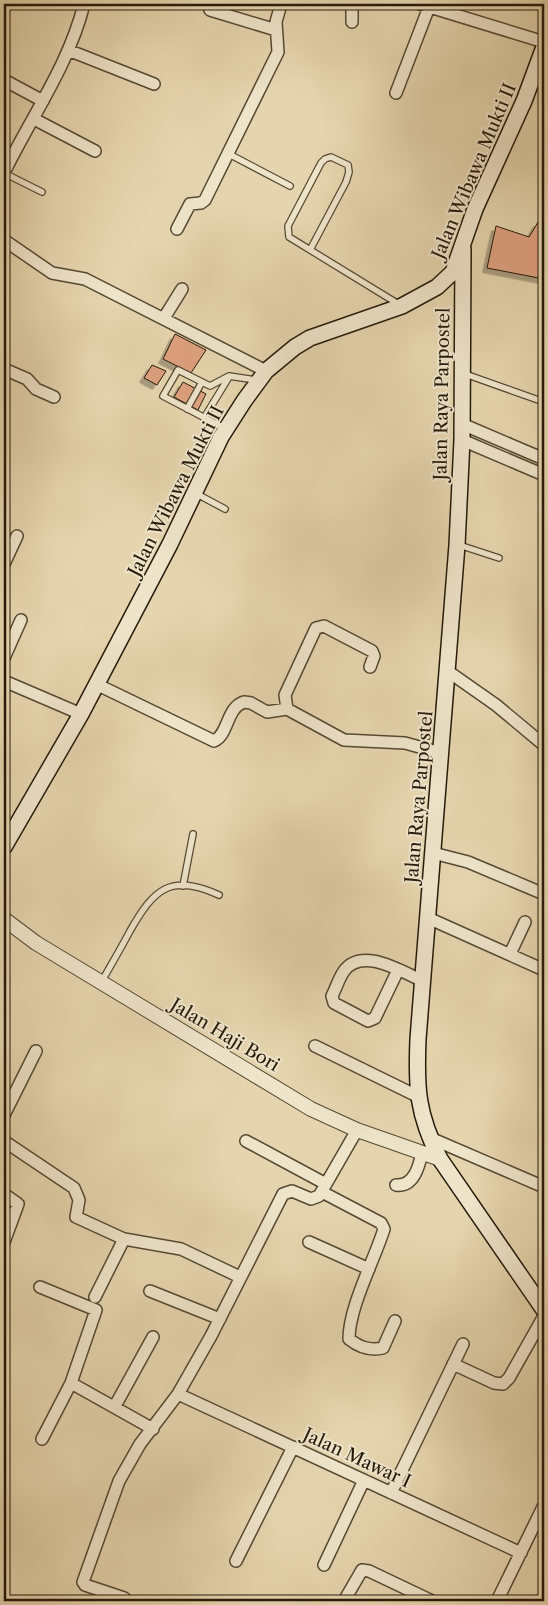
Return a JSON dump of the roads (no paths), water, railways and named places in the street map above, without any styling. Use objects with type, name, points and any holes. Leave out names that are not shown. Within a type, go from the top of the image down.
[{"type":"main road","name":"Jalan Wibawa Mukti II","points":[[4,847],[81,714],[226,430],[262,376],[280,357],[310,338],[402,306],[437,287],[453,272],[475,209],[524,101],[544,47]]},
{"type":"main road","name":"Jalan Raya Parpostel","points":[[462,249],[462,440],[457,545],[423,981],[416,1080],[417,1096],[428,1137],[440,1159],[544,1310]]},
{"type":"street","points":[[4,173],[15,149],[34,119],[78,30],[84,4]]},
{"type":"street","points":[[177,229],[190,204],[204,202],[278,52],[276,22],[281,4]]},
{"type":"street","points":[[352,4],[352,22]]},
{"type":"street","points":[[396,93],[425,5],[544,42]]},
{"type":"street","points":[[210,10],[276,30]]},
{"type":"street","points":[[68,50],[154,84]]},
{"type":"street","points":[[4,80],[43,101]]},
{"type":"street","points":[[34,119],[94,151]]},
{"type":"street","points":[[4,144],[15,149]]},
{"type":"street","points":[[4,240],[52,273],[85,279],[164,318],[262,376]]},
{"type":"street","points":[[164,318],[182,289]]},
{"type":"street","points":[[4,369],[27,379],[36,389],[54,397]]},
{"type":"street","points":[[462,424],[544,459]]},
{"type":"street","points":[[462,440],[544,475]]},
{"type":"street","points":[[4,564],[17,536]]},
{"type":"street","points":[[4,658],[21,620]]},
{"type":"street","points":[[287,710],[285,695],[316,628],[324,626],[372,651],[374,656],[370,667]]},
{"type":"street","points":[[448,672],[496,705],[544,745]]},
{"type":"street","points":[[4,682],[81,714]]},
{"type":"street","points":[[96,684],[214,741],[218,739],[232,711],[238,704],[251,703],[267,712],[287,710],[344,740],[405,743],[442,753]]},
{"type":"street","points":[[433,853],[468,862],[544,894]]},
{"type":"street","points":[[428,918],[544,970]]},
{"type":"street","name":"Jalan Haji Bori","points":[[4,919],[36,944],[102,981],[311,1109],[357,1130],[440,1159]]},
{"type":"street","points":[[510,954],[524,922]]},
{"type":"street","points":[[398,970],[375,1018],[368,1021],[334,1003],[332,996],[345,971],[352,964],[366,960],[398,970],[423,981]]},
{"type":"street","points":[[316,1046],[417,1096]]},
{"type":"street","points":[[4,1115],[36,1051]]},
{"type":"street","points":[[127,1601],[124,1598],[85,1585],[83,1579],[119,1481],[140,1444],[178,1394],[220,1319],[283,1194],[292,1191],[316,1199],[357,1130]]},
{"type":"street","points":[[428,1137],[544,1187]]},
{"type":"street","points":[[4,1141],[74,1188],[79,1200],[76,1217],[124,1239],[181,1249],[240,1277]]},
{"type":"street","points":[[246,1141],[383,1226],[382,1235],[348,1330],[348,1339],[358,1346],[373,1350],[383,1348],[395,1322]]},
{"type":"street","points":[[396,1184],[402,1186],[408,1183],[415,1175],[422,1153]]},
{"type":"street","points":[[4,1194],[18,1204],[4,1242]]},
{"type":"street","points":[[95,1297],[124,1239]]},
{"type":"street","points":[[309,1242],[369,1269]]},
{"type":"street","points":[[40,1287],[96,1310],[72,1383],[42,1439]]},
{"type":"street","points":[[150,1291],[220,1319]]},
{"type":"street","points":[[453,1364],[494,1383],[503,1384],[509,1378],[544,1316]]},
{"type":"street","points":[[115,1406],[153,1337]]},
{"type":"street","points":[[391,1493],[463,1344]]},
{"type":"street","points":[[72,1383],[153,1429]]},
{"type":"street","name":"Jalan Mawar I","points":[[178,1394],[521,1553]]},
{"type":"street","points":[[236,1561],[293,1447]]},
{"type":"street","points":[[324,1565],[364,1480]]},
{"type":"street","points":[[497,1601],[544,1506]]},
{"type":"street","points":[[344,1601],[362,1570],[369,1571],[432,1601]]},
{"type":"lane","points":[[227,153],[290,186]]},
{"type":"lane","points":[[310,250],[346,182],[349,172],[348,165],[331,157],[320,163],[288,226],[289,237],[310,250],[402,306]]},
{"type":"lane","points":[[4,173],[42,192]]},
{"type":"lane","points":[[226,430],[163,396],[178,370],[210,386],[229,376],[262,376]]},
{"type":"lane","points":[[462,374],[544,402]]},
{"type":"lane","points":[[204,418],[229,376]]},
{"type":"lane","points":[[187,409],[202,382]]},
{"type":"lane","points":[[194,493],[225,509]]},
{"type":"lane","points":[[457,545],[499,558]]},
{"type":"lane","points":[[183,886],[193,834]]},
{"type":"lane","points":[[102,981],[149,900],[162,890],[183,886],[205,889],[219,896]]}]
